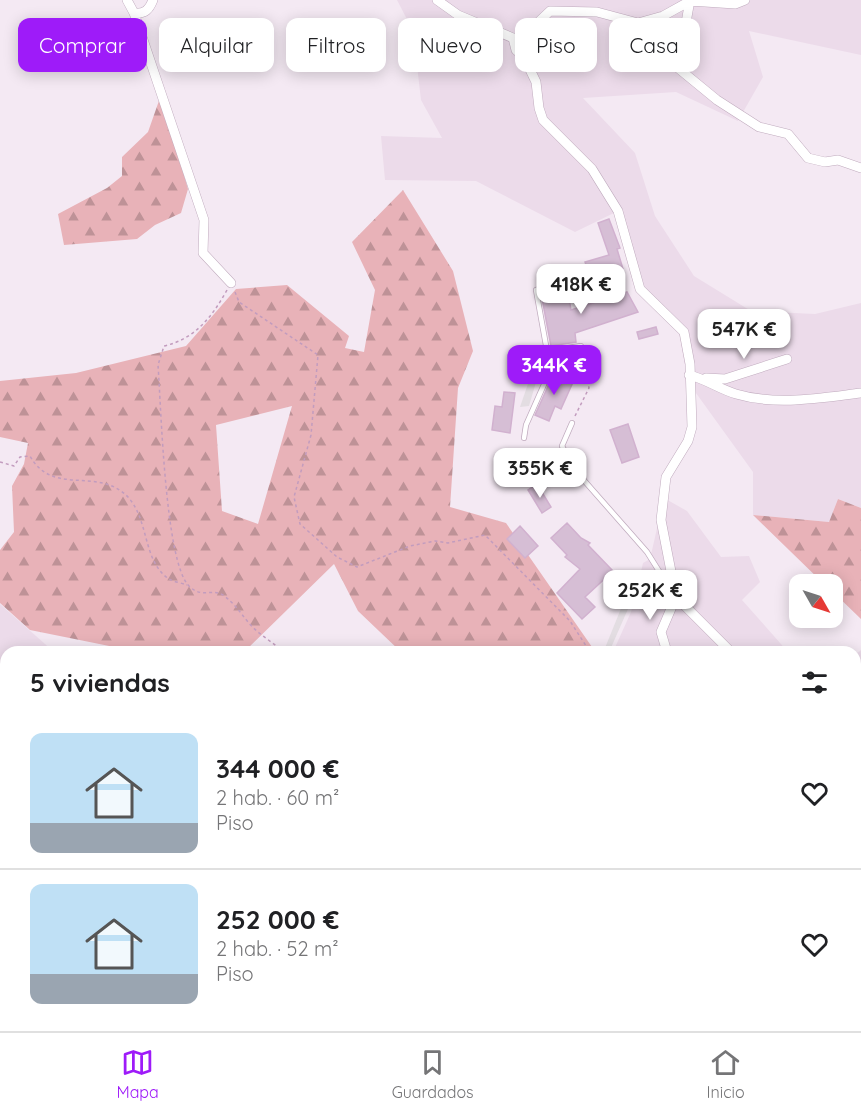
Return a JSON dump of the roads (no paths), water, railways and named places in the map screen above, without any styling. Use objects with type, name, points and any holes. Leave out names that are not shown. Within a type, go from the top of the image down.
[{"type":"street","points":[[127,0],[134,13],[204,220],[203,253],[231,283]]},
{"type":"street","points":[[134,13],[146,12],[153,0]]},
{"type":"street","points":[[437,0],[458,15],[509,35],[515,41]]},
{"type":"street","points":[[543,18],[550,11],[597,12],[638,23],[663,16],[690,0],[735,4],[745,0]]},
{"type":"street","points":[[690,0],[678,68],[717,100],[759,127],[788,134],[808,158],[825,162],[838,160],[861,168]]},
{"type":"street","points":[[531,72],[536,82],[543,120],[592,169],[618,211],[640,289],[684,332],[688,344],[692,427],[688,441],[666,477],[661,520],[676,597],[725,646]]},
{"type":"street","points":[[689,375],[725,379],[787,359]]},
{"type":"street","points":[[704,378],[730,392],[768,398],[794,400],[861,393]]},
{"type":"street","points":[[665,646],[661,632],[676,597]]},
{"type":"lane","points":[[524,438],[526,425],[550,371],[536,290],[558,284]]},
{"type":"lane","points":[[547,351],[581,346]]},
{"type":"lane","points":[[572,423],[562,446],[574,469],[647,552],[676,597]]}]
